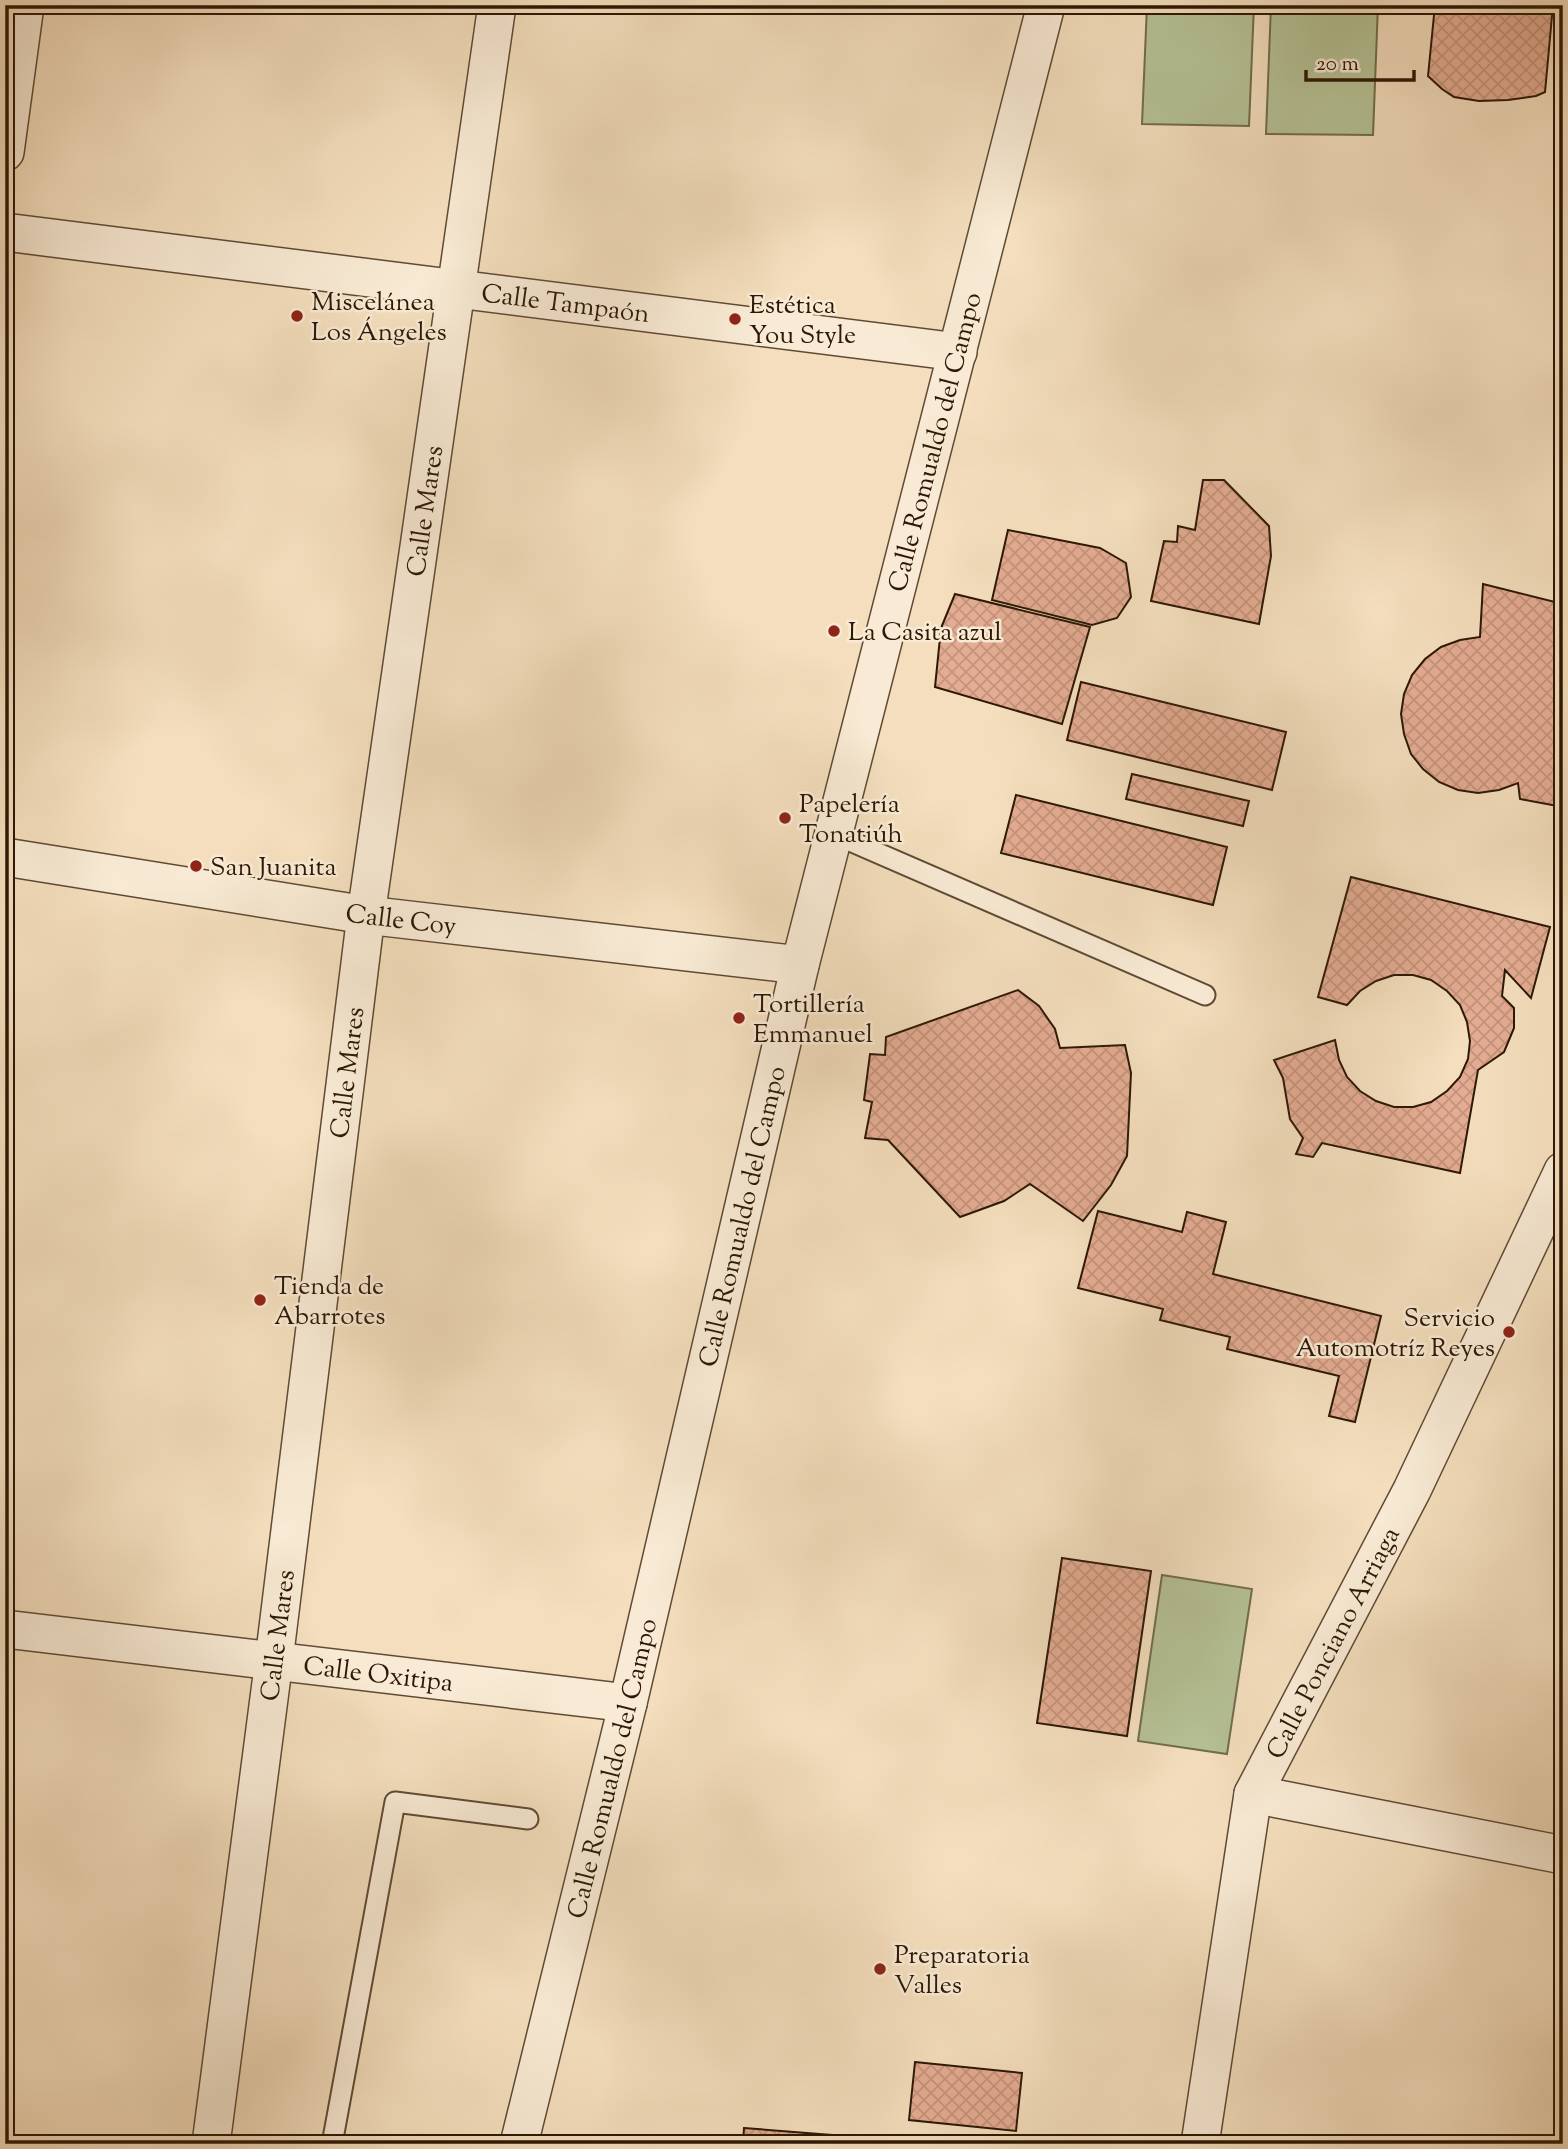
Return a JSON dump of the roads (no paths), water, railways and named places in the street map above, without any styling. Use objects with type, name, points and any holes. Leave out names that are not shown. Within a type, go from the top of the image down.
[{"type":"street","points":[[5,152],[25,5]]},
{"type":"street","name":"Calle Mares","points":[[211,2144],[366,915],[497,5]]},
{"type":"street","name":"Calle Romualdo del Campo","points":[[519,2144],[628,1703],[800,965],[1046,5]]},
{"type":"street","name":"Calle Tampaón","points":[[5,232],[958,352]]},
{"type":"street","name":"Calle Coy","points":[[5,857],[366,915],[800,965]]},
{"type":"street","name":"Calle Ponciano Arriaga","points":[[1200,2144],[1253,1794],[1412,1490],[1563,1171]]},
{"type":"street","name":"Calle Oxitipa","points":[[5,1629],[628,1703]]},
{"type":"street","points":[[1253,1794],[1563,1855]]},
{"type":"lane","points":[[834,834],[1205,995]]},
{"type":"lane","points":[[332,2144],[395,1802],[528,1819]]},
{"type":"place","name":"Miscelánea Los Ángeles","points":[[297,316]]},
{"type":"place","name":"Estética You Style","points":[[735,319]]},
{"type":"place","name":"La Casita azul","points":[[834,631]]},
{"type":"place","name":"Papelería Tonatiúh","points":[[785,818]]},
{"type":"place","name":"San Juanita","points":[[196,866]]},
{"type":"place","name":"Tortillería Emmanuel","points":[[739,1018]]},
{"type":"place","name":"Tienda de Abarrotes","points":[[260,1300]]},
{"type":"place","name":"Servicio Automotríz Reyes","points":[[1509,1332]]},
{"type":"place","name":"Preparatoria Valles","points":[[880,1969]]}]
